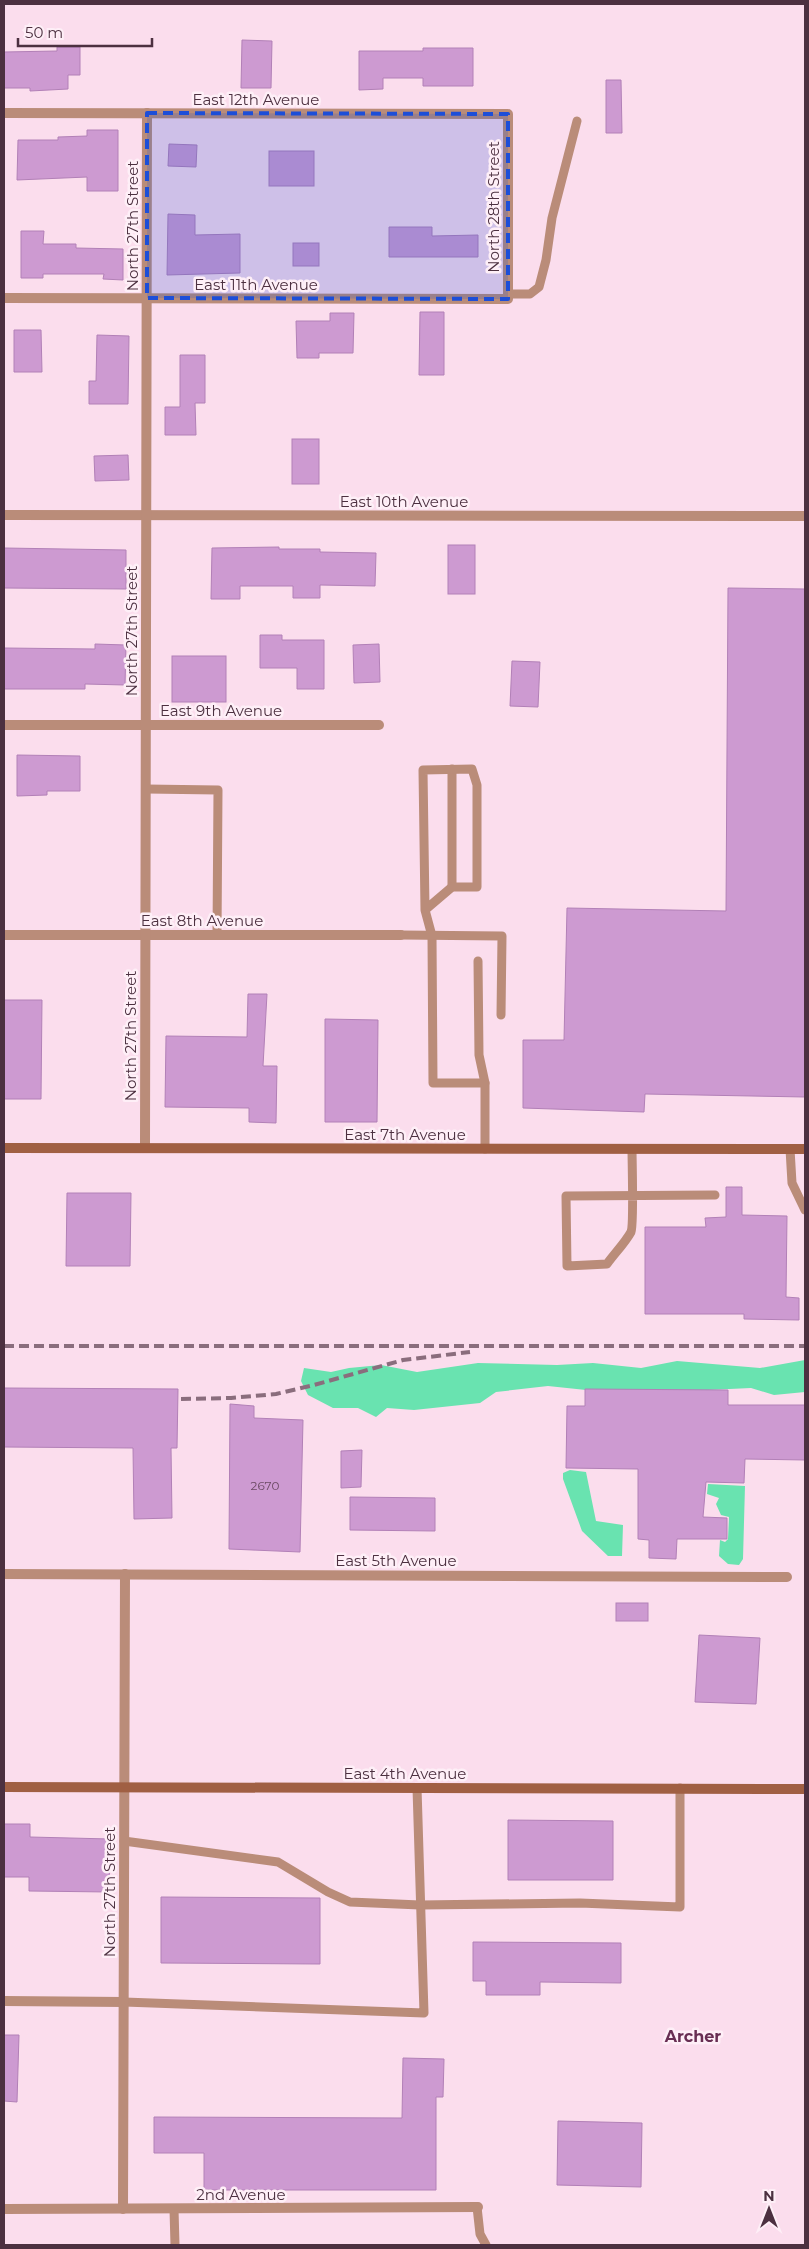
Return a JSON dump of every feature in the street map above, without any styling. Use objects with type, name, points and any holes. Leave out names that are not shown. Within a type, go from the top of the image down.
[{"type":"street","name":"East 12th Avenue","points":[[4,113],[508,114]]},
{"type":"street","name":"North 27th Street","points":[[145,1148],[147,113]]},
{"type":"street","name":"North 28th Street","points":[[508,114],[508,297]]},
{"type":"street","name":"East 11th Avenue","points":[[4,298],[508,297]]},
{"type":"street","name":"East 10th Avenue","points":[[4,515],[805,516]]},
{"type":"street","name":"East 9th Avenue","points":[[4,724],[379,725]]},
{"type":"street","name":"East 8th Avenue","points":[[4,935],[401,936]]},
{"type":"street","name":"East 7th Avenue","points":[[4,1148],[805,1149]]},
{"type":"street","name":"East 5th Avenue","points":[[4,1574],[787,1577]]},
{"type":"street","name":"North 27th Street","points":[[123,2209],[125,1574]]},
{"type":"street","name":"East 4th Avenue","points":[[4,1787],[805,1789]]},
{"type":"street","points":[[4,2001],[124,2002]]},
{"type":"street","name":"2nd Avenue","points":[[4,2209],[478,2207]]},
{"type":"lane","points":[[508,297],[530,294],[539,287],[546,260],[552,218],[577,121]]},
{"type":"lane","points":[[452,769],[452,887]]},
{"type":"lane","points":[[425,910],[452,887],[477,887],[477,784],[472,769],[423,770],[425,910],[432,936],[433,1084],[485,1083]]},
{"type":"lane","points":[[146,789],[218,790],[217,935]]},
{"type":"lane","points":[[401,936],[502,936],[501,1015]]},
{"type":"lane","points":[[478,961],[479,1055],[485,1083],[484,1149]]},
{"type":"lane","points":[[632,1149],[632,1195],[632,1230],[607,1264],[567,1266],[566,1196],[632,1195],[715,1195]]},
{"type":"lane","points":[[790,1149],[792,1182],[805,1210]]},
{"type":"lane","points":[[124,2002],[424,2013],[417,1788]]},
{"type":"lane","points":[[124,1841],[278,1862],[328,1892],[350,1902],[420,1905],[580,1903],[680,1907],[680,1788]]},
{"type":"lane","points":[[478,2207],[480,2234],[486,2245]]},
{"type":"lane","points":[[174,2209],[175,2245]]},
{"type":"highlighted area","points":[[147,113],[508,114],[508,299],[147,298]]},
{"type":"green space","points":[[805,1360],[805,1392],[774,1395],[751,1388],[586,1390],[548,1386],[496,1392],[480,1403],[414,1410],[387,1408],[376,1417],[358,1408],[333,1408],[308,1395],[301,1381],[304,1368],[331,1372],[381,1365],[417,1372],[478,1363],[557,1365],[593,1363],[641,1368],[677,1361],[760,1368]]},
{"type":"green space","points":[[570,1470],[586,1472],[596,1521],[623,1525],[622,1556],[608,1556],[582,1531],[563,1479],[563,1473]]},
{"type":"green space","points":[[708,1484],[745,1486],[743,1559],[739,1565],[728,1564],[719,1556],[720,1540],[725,1542],[728,1539],[729,1517],[721,1515],[716,1504],[719,1498],[707,1494]]},
{"type":"building","points":[[242,40],[272,41],[271,88],[241,88]]},
{"type":"building","points":[[57,47],[80,47],[80,75],[68,75],[68,89],[30,91],[30,88],[4,88],[4,52],[57,51]]},
{"type":"building","points":[[423,48],[473,48],[473,86],[423,86],[423,78],[383,78],[383,89],[359,90],[359,51],[423,51]]},
{"type":"building","points":[[606,80],[621,80],[622,133],[606,133]]},
{"type":"building","points":[[87,130],[118,130],[118,191],[87,191],[87,177],[17,180],[18,140],[58,140],[58,137],[87,136]]},
{"type":"building","points":[[169,144],[197,145],[196,167],[168,166]]},
{"type":"building","points":[[269,151],[314,151],[314,186],[269,186]]},
{"type":"building","points":[[168,214],[195,215],[195,235],[240,234],[240,273],[167,275]]},
{"type":"building","points":[[389,227],[432,227],[432,236],[478,235],[478,257],[389,257]]},
{"type":"building","points":[[21,231],[44,231],[43,244],[76,244],[76,248],[123,249],[123,280],[103,279],[104,274],[43,274],[43,278],[21,278]]},
{"type":"building","points":[[293,243],[319,243],[319,266],[293,266]]},
{"type":"building","points":[[420,312],[444,312],[444,375],[419,375]]},
{"type":"building","points":[[330,313],[354,313],[353,353],[319,353],[319,358],[297,358],[296,321],[330,321]]},
{"type":"building","points":[[14,330],[41,330],[42,372],[14,372]]},
{"type":"building","points":[[97,335],[129,336],[128,404],[89,404],[89,381],[96,381]]},
{"type":"building","points":[[180,355],[205,355],[205,403],[195,403],[196,435],[165,435],[165,407],[180,407]]},
{"type":"building","points":[[292,439],[319,439],[319,484],[292,484]]},
{"type":"building","points":[[128,455],[129,480],[95,481],[94,456]]},
{"type":"building","points":[[448,545],[475,545],[475,594],[448,594]]},
{"type":"building","points":[[279,547],[279,549],[320,549],[320,552],[376,553],[375,586],[320,585],[320,598],[293,598],[293,586],[240,586],[240,599],[211,599],[212,548]]},
{"type":"building","points":[[4,548],[126,550],[126,589],[4,588]]},
{"type":"building","points":[[728,588],[805,589],[805,1097],[645,1094],[644,1112],[523,1108],[523,1040],[564,1040],[567,908],[726,911]]},
{"type":"building","points":[[260,635],[282,635],[282,640],[324,640],[324,689],[297,689],[297,668],[260,668]]},
{"type":"building","points":[[95,644],[126,645],[125,685],[85,684],[85,689],[4,689],[4,648],[95,649]]},
{"type":"building","points":[[379,644],[380,682],[354,683],[353,645]]},
{"type":"building","points":[[172,656],[226,656],[226,702],[172,702]]},
{"type":"building","points":[[512,661],[540,662],[538,707],[510,706]]},
{"type":"building","points":[[17,755],[80,756],[80,791],[47,791],[47,795],[17,796]]},
{"type":"building","points":[[248,994],[267,994],[263,1066],[277,1066],[276,1123],[249,1122],[249,1108],[165,1107],[166,1036],[247,1037]]},
{"type":"building","points":[[4,1000],[42,1000],[41,1099],[4,1099]]},
{"type":"building","points":[[325,1019],[378,1020],[377,1122],[325,1122]]},
{"type":"building","points":[[726,1187],[742,1187],[742,1215],[787,1216],[786,1297],[799,1298],[799,1320],[744,1319],[744,1314],[645,1314],[645,1227],[706,1227],[705,1218],[726,1217]]},
{"type":"building","points":[[67,1193],[131,1193],[130,1266],[66,1266]]},
{"type":"building","points":[[4,1388],[178,1389],[177,1448],[171,1448],[172,1518],[134,1519],[133,1448],[4,1447]]},
{"type":"building","points":[[585,1389],[728,1390],[728,1405],[805,1405],[805,1460],[745,1459],[744,1483],[706,1482],[703,1517],[727,1518],[727,1539],[677,1539],[676,1559],[649,1558],[649,1540],[638,1539],[638,1469],[566,1468],[567,1406],[585,1406]]},
{"type":"building","points":[[230,1404],[254,1406],[254,1418],[303,1420],[300,1552],[229,1549]]},
{"type":"building","points":[[362,1450],[361,1487],[341,1488],[341,1451]]},
{"type":"building","points":[[350,1497],[435,1498],[435,1531],[350,1530]]},
{"type":"building","points":[[616,1603],[648,1603],[648,1621],[616,1621]]},
{"type":"building","points":[[699,1635],[760,1638],[756,1704],[695,1702]]},
{"type":"building","points":[[508,1820],[613,1821],[613,1880],[508,1880]]},
{"type":"building","points":[[4,1824],[30,1824],[30,1837],[110,1839],[109,1892],[29,1891],[29,1877],[4,1877]]},
{"type":"building","points":[[161,1897],[320,1898],[320,1964],[161,1963]]},
{"type":"building","points":[[473,1942],[621,1943],[621,1983],[540,1982],[540,1995],[486,1995],[486,1981],[473,1981]]},
{"type":"building","points":[[4,2035],[19,2035],[17,2102],[4,2101]]},
{"type":"building","points":[[403,2058],[444,2059],[443,2097],[436,2097],[436,2190],[204,2190],[204,2153],[154,2153],[154,2117],[402,2118]]},
{"type":"building","points":[[558,2121],[642,2123],[641,2187],[557,2185]]},
{"type":"railway","points":[[4,1346],[805,1346]]},
{"type":"railway","points":[[181,1399],[231,1398],[276,1394],[403,1360],[470,1352]]},
{"type":"district","name":"Archer","points":[[693,2036]]}]
